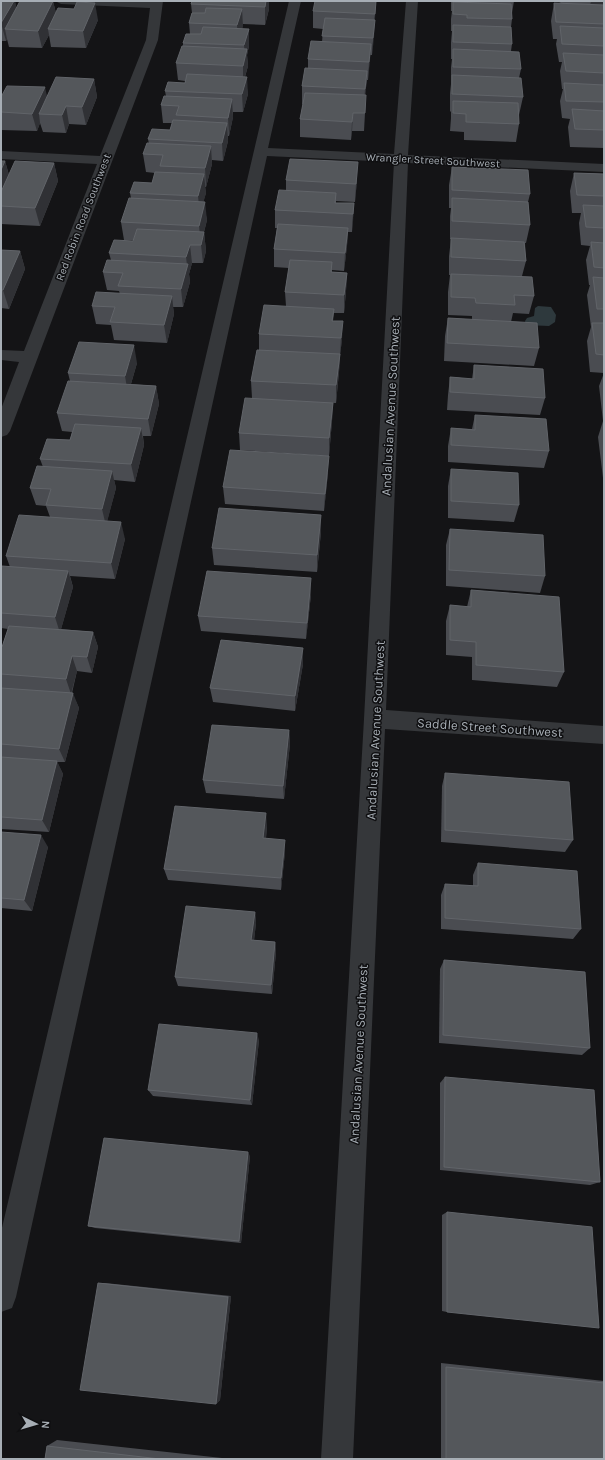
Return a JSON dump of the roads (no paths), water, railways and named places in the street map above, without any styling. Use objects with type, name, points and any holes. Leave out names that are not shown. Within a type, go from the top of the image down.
[{"type":"street","points":[[61,1],[156,3]]},
{"type":"street","points":[[1,1296],[295,1]]},
{"type":"street","name":"Andalusian Avenue Southwest","points":[[337,1459],[375,719],[401,158],[412,1]]},
{"type":"street","name":"Red Robin Road Southwest","points":[[1,431],[152,40],[156,3]]},
{"type":"street","name":"Wrangler Street Southwest","points":[[261,152],[604,168]]},
{"type":"street","points":[[1,155],[105,160]]},
{"type":"street","points":[[1,355],[29,357]]},
{"type":"street","name":"Saddle Street Southwest","points":[[375,719],[604,735]]}]
